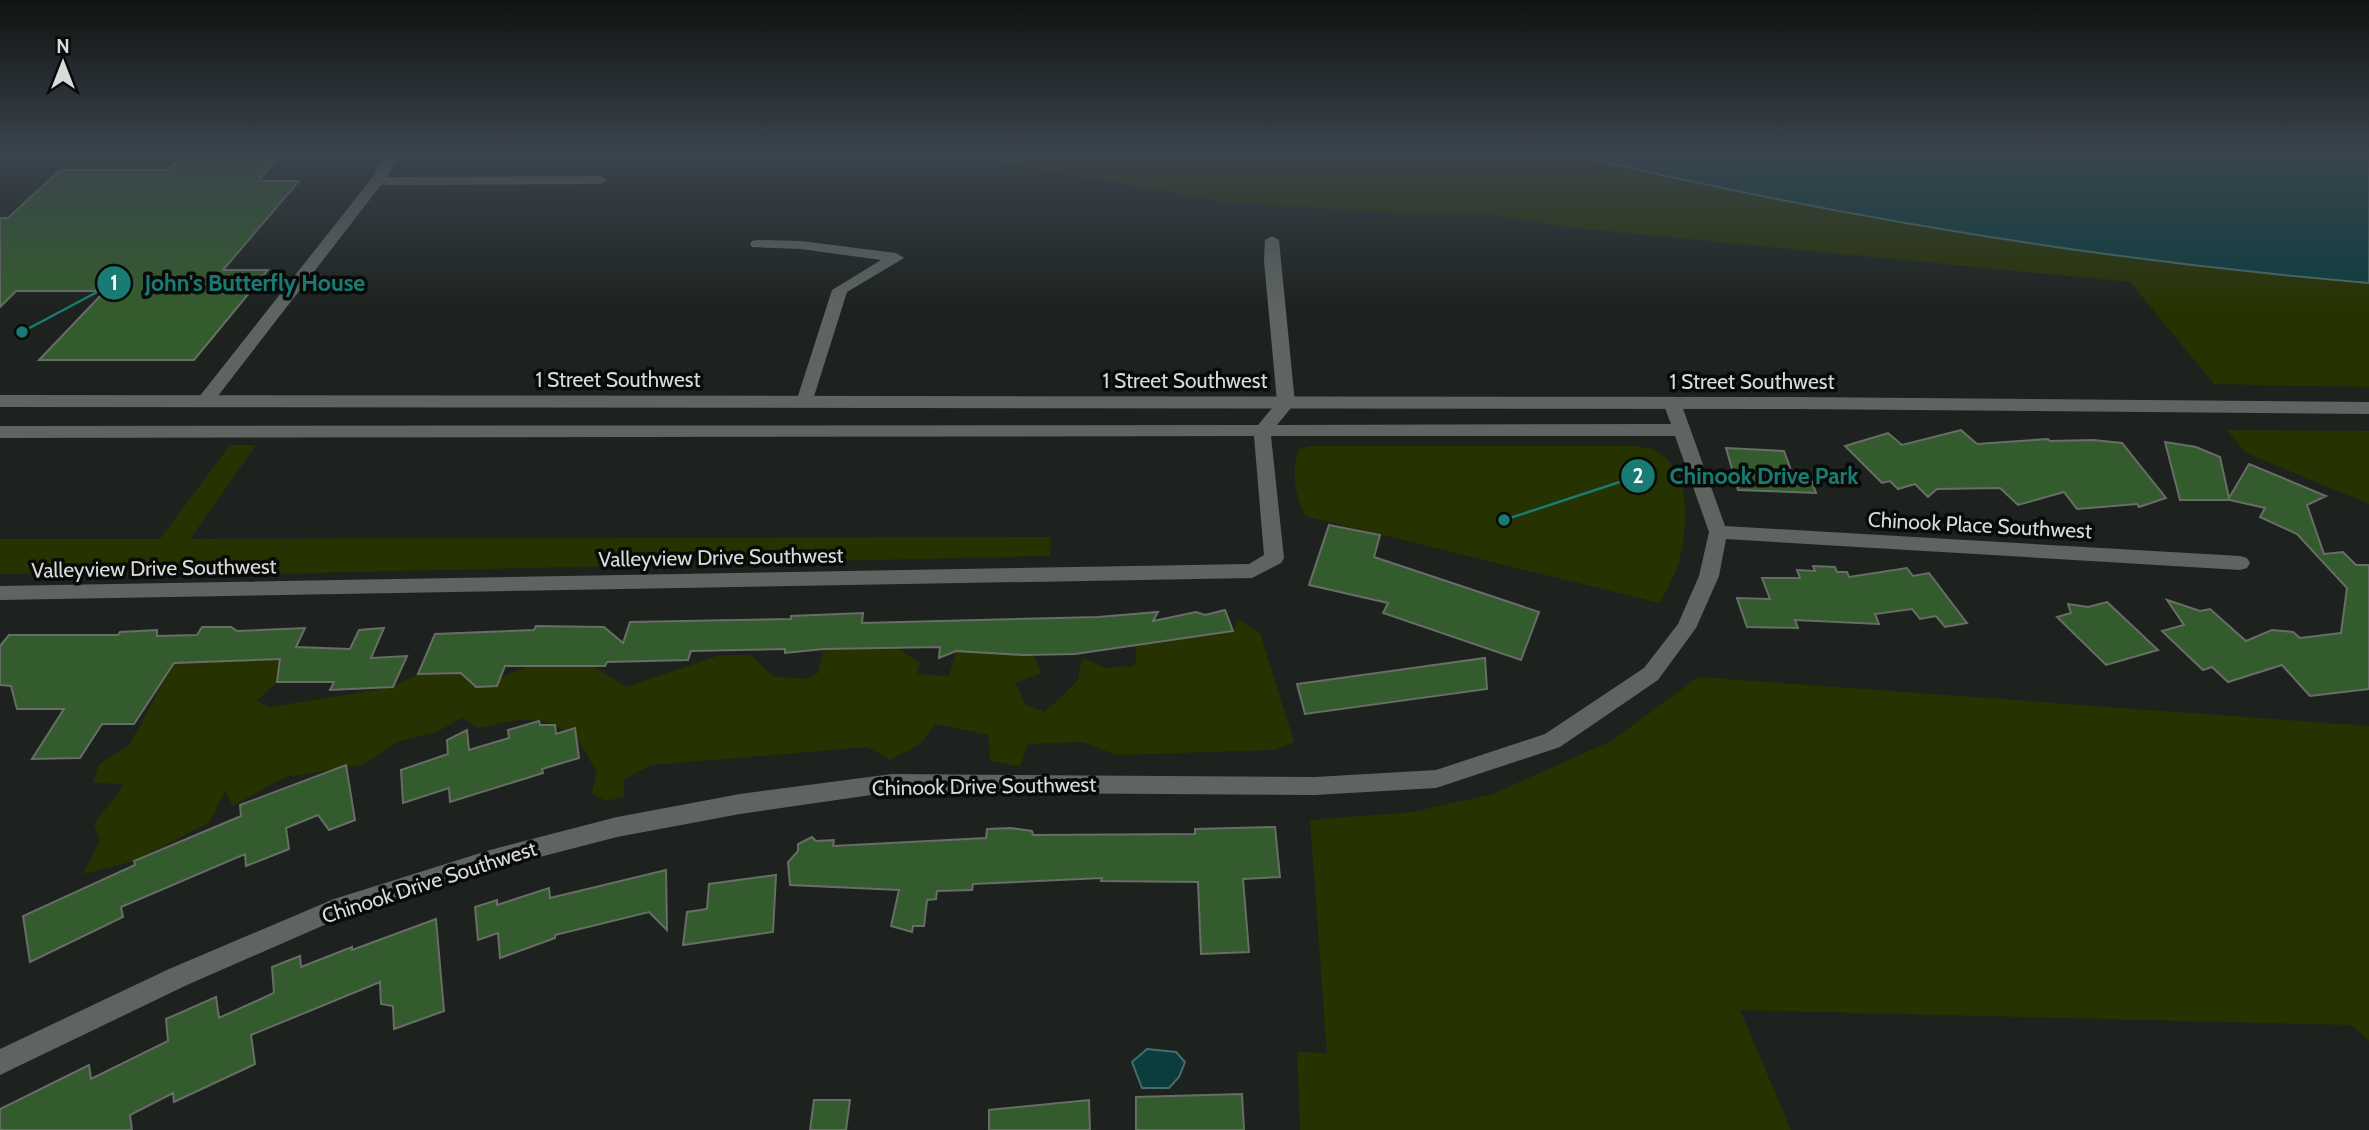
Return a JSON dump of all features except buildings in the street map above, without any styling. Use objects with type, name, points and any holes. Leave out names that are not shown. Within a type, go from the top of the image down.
[{"type":"street","points":[[205,401],[359,204]]},
{"type":"street","points":[[1262,431],[1286,402],[1272,240]]},
{"type":"street","points":[[757,244],[801,245],[896,258],[840,290],[805,402]]},
{"type":"street","name":"1 Street Southwest","points":[[0,401],[1672,403],[2369,408]]},
{"type":"street","points":[[1672,403],[1718,532]]},
{"type":"street","points":[[0,432],[1682,430]]},
{"type":"street","name":"Valleyview Drive Southwest","points":[[0,593],[1252,571],[1273,558],[1262,431]]},
{"type":"street","name":"Chinook Place Southwest","points":[[1718,532],[2240,563]]},
{"type":"street","name":"Chinook Drive Southwest","points":[[0,1062],[178,977],[334,910],[490,860],[617,827],[740,804],[892,783],[1315,786],[1436,779],[1552,741],[1651,674],[1686,628],[1709,576],[1718,532]]},
{"type":"green space","points":[[1252,204],[1804,204],[2129,257],[2369,283],[2369,387],[2214,384],[2130,282],[1565,227],[1484,213],[1397,213]]},
{"type":"green space","points":[[2227,430],[2369,431],[2369,504],[2246,453]]},
{"type":"green space","points":[[230,445],[256,445],[190,539],[1051,537],[1050,556],[223,575],[0,574],[0,539],[160,539]]},
{"type":"green space","points":[[1312,446],[1634,446],[1651,449],[1668,460],[1681,486],[1685,517],[1679,562],[1660,603],[1305,516],[1297,491],[1295,466],[1299,449]]},
{"type":"green space","points":[[1238,619],[1260,633],[1294,742],[1274,750],[1116,755],[1083,742],[1028,744],[1020,766],[990,761],[989,735],[936,724],[920,744],[890,760],[868,747],[651,765],[624,779],[624,797],[605,801],[592,793],[597,772],[585,751],[565,731],[541,721],[529,720],[478,728],[462,717],[437,732],[397,742],[363,765],[285,777],[233,806],[225,791],[210,822],[134,861],[83,874],[100,841],[94,824],[124,785],[93,782],[99,764],[129,745],[174,663],[280,657],[277,682],[256,701],[270,707],[393,687],[418,674],[461,673],[476,687],[497,686],[500,678],[526,667],[593,666],[626,687],[720,655],[751,655],[772,676],[808,679],[818,673],[824,649],[858,649],[860,640],[866,649],[898,648],[920,663],[917,674],[949,676],[956,651],[1006,654],[1008,645],[1033,655],[1042,673],[1015,683],[1026,705],[1045,712],[1078,680],[1082,658],[1106,668],[1134,666],[1137,657],[1134,645],[1179,620],[1185,639],[1233,631]]},
{"type":"green space","points":[[1698,677],[2369,726],[2369,1041],[2351,1025],[1740,1010],[1791,1130],[1300,1130],[1297,1052],[1327,1053],[1310,820],[1412,812],[1493,794],[1613,740]]},
{"type":"water","points":[[1803,204],[2369,204],[2369,283],[2165,262]]},
{"type":"water","points":[[1147,1049],[1176,1052],[1185,1062],[1179,1077],[1169,1088],[1142,1088],[1132,1062]]},
{"type":"place","name":"John's Butterfly House","points":[[22,332]]},
{"type":"place","name":"Chinook Drive Park","points":[[1504,520]]}]
